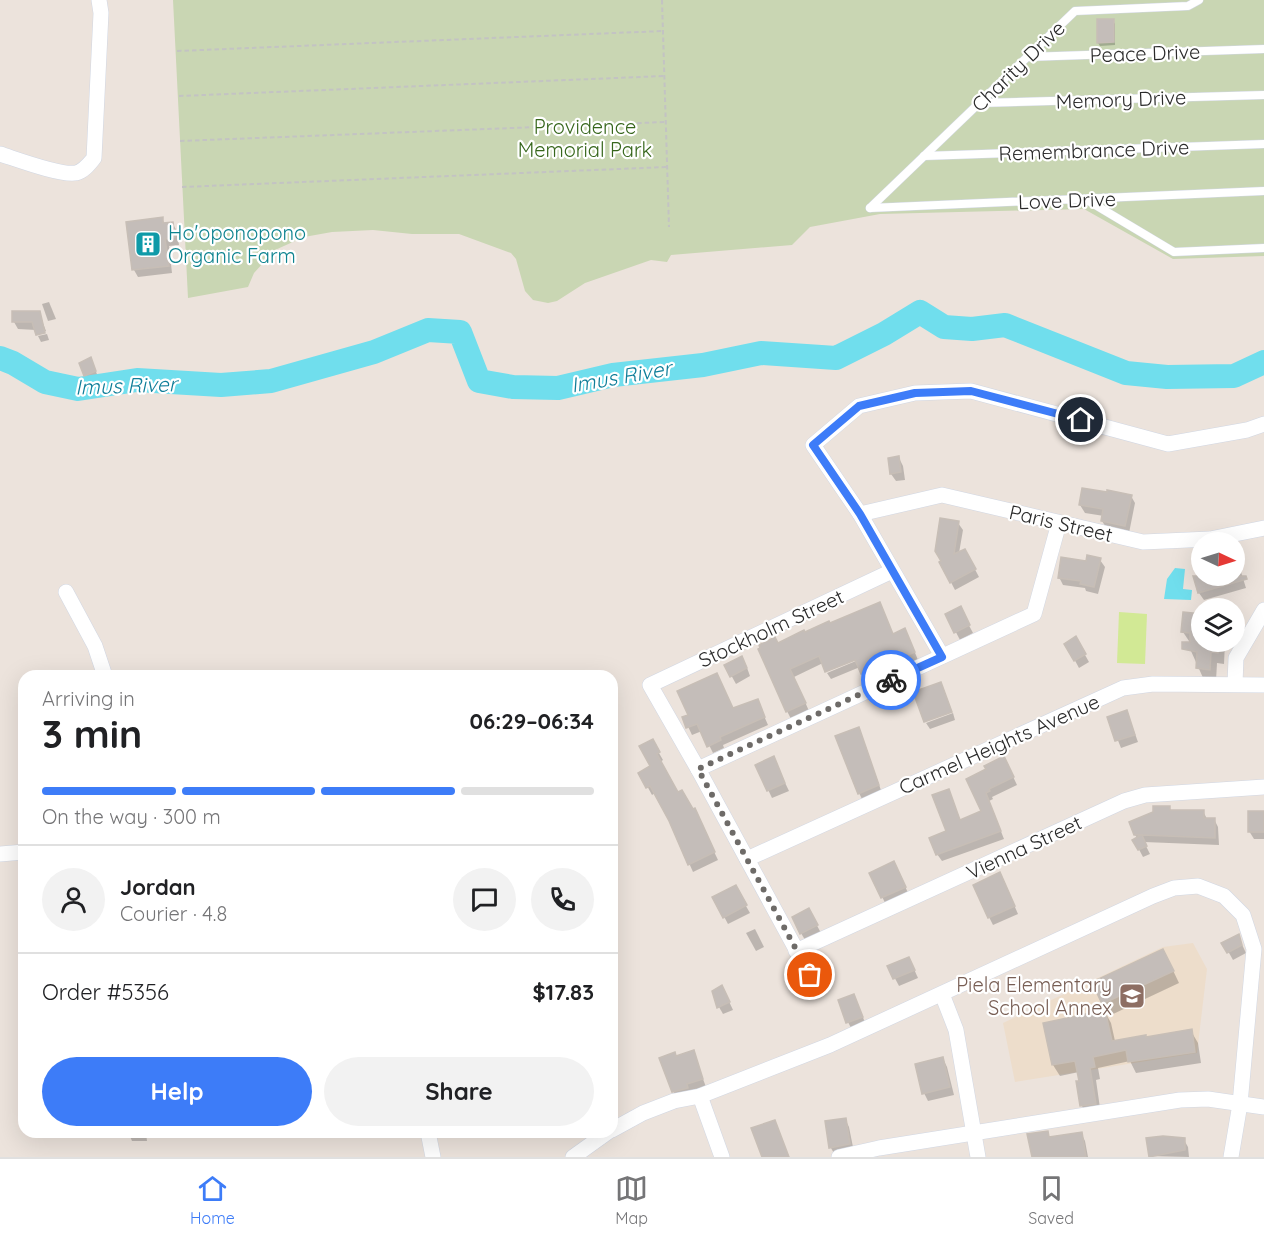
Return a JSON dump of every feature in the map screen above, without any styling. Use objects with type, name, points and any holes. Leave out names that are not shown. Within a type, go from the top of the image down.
[{"type":"street","points":[[0,154],[62,172],[76,173],[87,167],[94,158],[101,13],[99,0]]},
{"type":"street","points":[[942,657],[860,514],[813,445],[859,406],[915,393],[971,391],[1168,444],[1247,430],[1264,424]]},
{"type":"street","name":"Paris Street","points":[[860,514],[942,495],[1143,542],[1209,539],[1264,528]]},
{"type":"street","points":[[810,975],[698,769],[1034,614],[1059,523]]},
{"type":"street","name":"Stockholm Street","points":[[698,769],[650,685],[892,571]]},
{"type":"street","points":[[66,592],[95,646],[103,670]]},
{"type":"street","points":[[1235,684],[1236,658],[1264,610]]},
{"type":"street","name":"Carmel Heights Avenue","points":[[747,859],[1123,688],[1154,684],[1264,685]]},
{"type":"street","name":"Vienna Street","points":[[796,951],[1124,801],[1145,795],[1264,787]]},
{"type":"street","points":[[0,854],[18,852]]},
{"type":"street","points":[[618,1127],[674,1101],[700,1096],[830,1044],[1153,896],[1174,888],[1198,886],[1224,896],[1243,915],[1254,949],[1240,1104],[1231,1157]]},
{"type":"street","points":[[942,994],[956,1030],[978,1157]]},
{"type":"street","points":[[700,1096],[722,1157]]},
{"type":"street","points":[[838,1157],[1180,1100],[1208,1099],[1264,1107]]},
{"type":"street","points":[[429,1138],[433,1157]]},
{"type":"street","points":[[573,1157],[600,1138]]},
{"type":"lane","name":"Charity Drive","points":[[870,208],[1075,10],[1188,6],[1199,0]]},
{"type":"lane","name":"Peace Drive","points":[[1027,57],[1264,49]]},
{"type":"lane","name":"Memory Drive","points":[[979,104],[1264,95]]},
{"type":"lane","name":"Remembrance Drive","points":[[924,156],[1264,144]]},
{"type":"lane","name":"Love Drive","points":[[870,208],[1264,191]]},
{"type":"lane","points":[[1085,199],[1173,252],[1264,248]]},
{"type":"path","points":[[662,0],[669,227]]},
{"type":"path","points":[[177,51],[663,31]]},
{"type":"path","points":[[179,96],[664,76]]},
{"type":"path","points":[[180,141],[666,122]]},
{"type":"path","points":[[182,187],[667,167]]},
{"type":"shaded area","name":"Piela Elementary School Annex","points":[[1193,943],[1207,969],[1197,1053],[1015,1082],[1003,1023],[1163,947]]},
{"type":"green space","name":"Providence Memorial Park","points":[[173,0],[1264,0],[1264,256],[1173,259],[1084,209],[880,214],[810,227],[792,245],[671,255],[667,262],[651,260],[585,283],[557,301],[548,303],[533,300],[525,291],[516,259],[511,253],[459,234],[412,234],[373,230],[332,232],[304,237],[275,250],[254,273],[248,287],[188,298]]},
{"type":"green space","points":[[1119,612],[1147,614],[1145,664],[1117,663]]},
{"type":"water","points":[[1175,568],[1185,569],[1183,589],[1192,590],[1191,600],[1164,599],[1167,579]]},
{"type":"building","points":[[1097,19],[1114,19],[1114,42],[1097,43]]},
{"type":"building","name":"Ho'oponopono Organic Farm","points":[[163,217],[163,223],[173,222],[175,237],[165,239],[169,266],[132,270],[126,222]]},
{"type":"building","points":[[12,311],[40,311],[45,333],[36,335],[32,322],[12,322]]},
{"type":"building","points":[[91,357],[96,371],[84,376],[79,363]]},
{"type":"building","points":[[899,456],[901,472],[890,474],[888,458]]},
{"type":"building","points":[[1082,488],[1132,495],[1125,526],[1101,521],[1103,509],[1079,505]]},
{"type":"building","points":[[940,518],[959,521],[954,554],[965,549],[976,569],[950,583],[935,551]]},
{"type":"building","points":[[1087,555],[1101,558],[1094,587],[1080,584],[1081,581],[1058,578],[1061,557],[1086,561]]},
{"type":"building","points":[[1196,586],[1222,586],[1198,593]]},
{"type":"building","points":[[880,602],[893,634],[905,628],[915,652],[861,674],[855,660],[825,672],[819,656],[790,669],[806,703],[786,712],[758,649],[759,645],[775,637],[778,643],[804,630],[805,632],[829,621],[830,623]]},
{"type":"building","points":[[961,606],[970,625],[954,633],[945,614]]},
{"type":"building","points":[[1183,612],[1191,613],[1191,651],[1182,649],[1182,642],[1190,642],[1190,633],[1181,632]]},
{"type":"building","points":[[1076,636],[1086,654],[1074,661],[1064,644]]},
{"type":"building","points":[[1197,652],[1211,652],[1210,670],[1196,668]]},
{"type":"building","points":[[742,656],[747,668],[730,677],[724,665]]},
{"type":"building","points":[[717,673],[733,708],[758,699],[765,717],[720,737],[721,740],[707,747],[697,724],[686,728],[682,717],[688,715],[677,691]]},
{"type":"building","points":[[941,682],[952,712],[924,722],[913,692]]},
{"type":"building","points":[[1127,710],[1135,735],[1115,741],[1107,717]]},
{"type":"building","points":[[859,727],[879,785],[858,794],[835,736]]},
{"type":"building","points":[[653,739],[660,752],[657,754],[678,792],[682,790],[693,809],[695,808],[715,852],[688,865],[669,821],[650,786],[646,788],[638,773],[650,766],[639,746]]},
{"type":"building","points":[[774,756],[785,783],[767,791],[755,765]]},
{"type":"building","points":[[1004,756],[1014,777],[989,789],[990,791],[986,793],[1001,831],[936,855],[929,838],[946,831],[932,795],[949,789],[960,820],[981,811],[966,779],[986,769],[984,766]]},
{"type":"building","points":[[1153,806],[1170,806],[1170,810],[1204,810],[1204,818],[1215,818],[1215,838],[1142,835],[1147,846],[1138,850],[1132,840],[1141,835],[1134,835],[1129,822],[1153,812]]},
{"type":"building","points":[[1248,811],[1264,811],[1264,832],[1248,832]]},
{"type":"building","points":[[894,861],[906,887],[881,898],[869,873]]},
{"type":"building","points":[[1000,872],[1015,906],[988,918],[973,885]]},
{"type":"building","points":[[736,885],[747,905],[723,918],[712,897]]},
{"type":"building","points":[[809,908],[818,925],[800,934],[792,917]]},
{"type":"building","points":[[1239,934],[1242,945],[1227,953],[1221,943]]},
{"type":"building","points":[[1163,949],[1174,971],[1102,1004],[1092,982]]},
{"type":"building","points":[[909,957],[915,970],[893,979],[887,966]]},
{"type":"building","points":[[722,985],[730,1002],[717,1008],[712,991]]},
{"type":"building","points":[[854,994],[863,1017],[846,1023],[838,1000]]},
{"type":"building","points":[[1105,1010],[1112,1041],[1192,1029],[1195,1052],[1128,1062],[1126,1050],[1093,1057],[1095,1067],[1090,1068],[1096,1104],[1080,1106],[1075,1061],[1052,1065],[1043,1023]]},
{"type":"building","points":[[694,1050],[703,1079],[687,1084],[688,1088],[672,1092],[659,1058],[675,1052],[676,1056]]},
{"type":"building","points":[[943,1057],[950,1087],[922,1094],[915,1064]]},
{"type":"building","points":[[846,1118],[850,1144],[829,1148],[825,1121]]},
{"type":"building","points":[[775,1120],[789,1157],[762,1157],[751,1128]]},
{"type":"building","points":[[1048,1131],[1049,1137],[1082,1132],[1086,1157],[1032,1157],[1027,1134]]},
{"type":"building","points":[[1163,1136],[1185,1138],[1185,1150],[1149,1157],[1146,1138]]},
{"type":"waterway","name":"Imus River","points":[[0,358],[45,382],[78,389],[137,380],[221,385],[271,381],[374,352],[428,330],[460,332],[479,381],[513,387],[558,388],[613,375],[703,365],[761,353],[836,358],[884,334],[920,312],[944,327],[972,329],[1005,325],[1126,373],[1167,377],[1234,376],[1264,362]]},
{"type":"way so far","points":[[810,975],[698,769],[891,680]]},
{"type":"place","name":"Ho'oponopono Organic Farm","points":[[148,244]]},
{"type":"place","name":"Piela Elementary School Annex","points":[[1132,996]]},
{"type":"route","points":[[891,680],[942,657],[860,514],[813,445],[859,406],[915,393],[971,391],[1081,420]]}]
